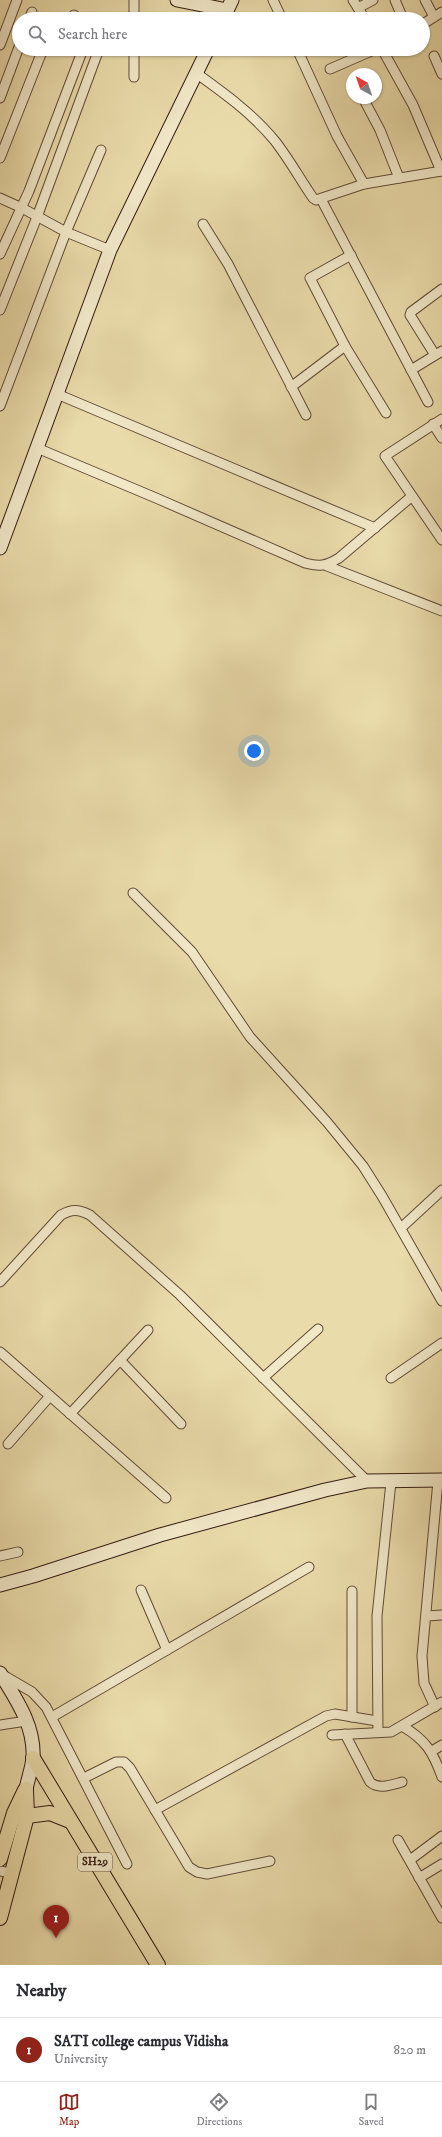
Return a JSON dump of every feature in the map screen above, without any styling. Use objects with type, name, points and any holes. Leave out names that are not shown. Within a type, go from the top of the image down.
[{"type":"main road","points":[[177,0],[227,10]]},
{"type":"main road","points":[[0,548],[110,250],[141,182],[204,56]]},
{"type":"main road","points":[[0,1585],[33,1576],[160,1535],[325,1490],[367,1481],[391,1482],[440,1480]]},
{"type":"main road","points":[[0,1673],[21,1708],[31,1738],[33,1758],[26,1789],[14,1813],[0,1859]]},
{"type":"main road","name":"SH29","points":[[33,1758],[158,1965]]},
{"type":"main road","points":[[0,1918],[6,1872],[27,1816],[26,1789]]},
{"type":"main road","points":[[27,1816],[50,1813],[70,1821]]},
{"type":"street","points":[[12,12],[17,0]]},
{"type":"street","points":[[134,0],[134,12]]},
{"type":"street","points":[[274,0],[279,12]]},
{"type":"street","points":[[356,4],[373,0]]},
{"type":"street","points":[[395,0],[400,12]]},
{"type":"street","points":[[425,0],[434,17]]},
{"type":"street","points":[[430,20],[442,12]]},
{"type":"street","points":[[0,45],[12,13]]},
{"type":"street","points":[[0,98],[16,56]]},
{"type":"street","points":[[0,158],[40,56]]},
{"type":"street","points":[[0,254],[22,208],[80,56]]},
{"type":"street","points":[[0,310],[37,217],[96,56]]},
{"type":"street","points":[[134,56],[134,77]]},
{"type":"street","points":[[300,56],[338,136],[364,184]]},
{"type":"street","points":[[330,69],[360,56]]},
{"type":"street","points":[[196,73],[228,97],[264,129],[275,142],[313,198],[321,199],[364,184],[441,171],[413,105],[386,56]]},
{"type":"street","points":[[434,56],[442,74]]},
{"type":"street","points":[[366,104],[380,130],[399,178]]},
{"type":"street","points":[[0,406],[66,232],[101,150]]},
{"type":"street","points":[[0,198],[66,232],[110,250]]},
{"type":"street","points":[[321,199],[428,402]]},
{"type":"street","points":[[203,224],[228,264],[306,415]]},
{"type":"street","points":[[351,255],[310,278],[345,346],[386,413]]},
{"type":"street","points":[[411,370],[439,355],[410,315],[411,312],[442,289]]},
{"type":"street","points":[[292,387],[345,346]]},
{"type":"street","points":[[57,394],[375,528]]},
{"type":"street","points":[[442,419],[385,456],[409,499],[442,540]]},
{"type":"street","points":[[433,424],[442,438]]},
{"type":"street","points":[[37,448],[305,563],[317,566],[327,566],[442,611]]},
{"type":"street","points":[[327,566],[339,558],[409,499]]},
{"type":"street","points":[[133,893],[180,938],[199,960],[250,1037],[327,1122],[363,1166],[401,1228],[442,1301]]},
{"type":"street","points":[[401,1228],[442,1190]]},
{"type":"street","points":[[0,1282],[61,1215],[71,1210],[80,1210],[90,1215],[180,1295],[367,1481]]},
{"type":"street","points":[[263,1378],[318,1329]]},
{"type":"street","points":[[70,1414],[148,1330]]},
{"type":"street","points":[[391,1378],[442,1343]]},
{"type":"street","points":[[0,1352],[166,1498]]},
{"type":"street","points":[[120,1360],[181,1424]]},
{"type":"street","points":[[8,1444],[50,1396]]},
{"type":"street","points":[[332,1735],[391,1732],[438,1704],[424,1683],[422,1672],[426,1616],[440,1480]]},
{"type":"street","points":[[378,1732],[377,1616],[391,1482]]},
{"type":"street","points":[[0,1556],[18,1552]]},
{"type":"street","points":[[52,1716],[309,1568]]},
{"type":"street","points":[[141,1590],[167,1650]]},
{"type":"street","points":[[352,1591],[352,1717]]},
{"type":"street","points":[[426,1616],[442,1615]]},
{"type":"street","points":[[0,1673],[32,1692],[52,1716],[127,1864]]},
{"type":"street","points":[[156,1810],[326,1716],[335,1714],[377,1721]]},
{"type":"street","points":[[0,1725],[26,1721]]},
{"type":"street","points":[[402,1726],[425,1742],[432,1751],[442,1777]]},
{"type":"street","points":[[345,1734],[370,1782],[374,1786],[402,1782]]},
{"type":"street","points":[[432,1751],[442,1745]]},
{"type":"street","points":[[84,1778],[116,1762],[124,1762],[130,1768],[189,1867],[197,1872],[207,1874],[270,1861]]},
{"type":"street","points":[[410,1860],[442,1836]]},
{"type":"street","points":[[398,1840],[441,1914]]},
{"type":"street","points":[[420,1878],[442,1864]]},
{"type":"place","name":"SATI college campus Vidisha","points":[[56,1938]]}]
